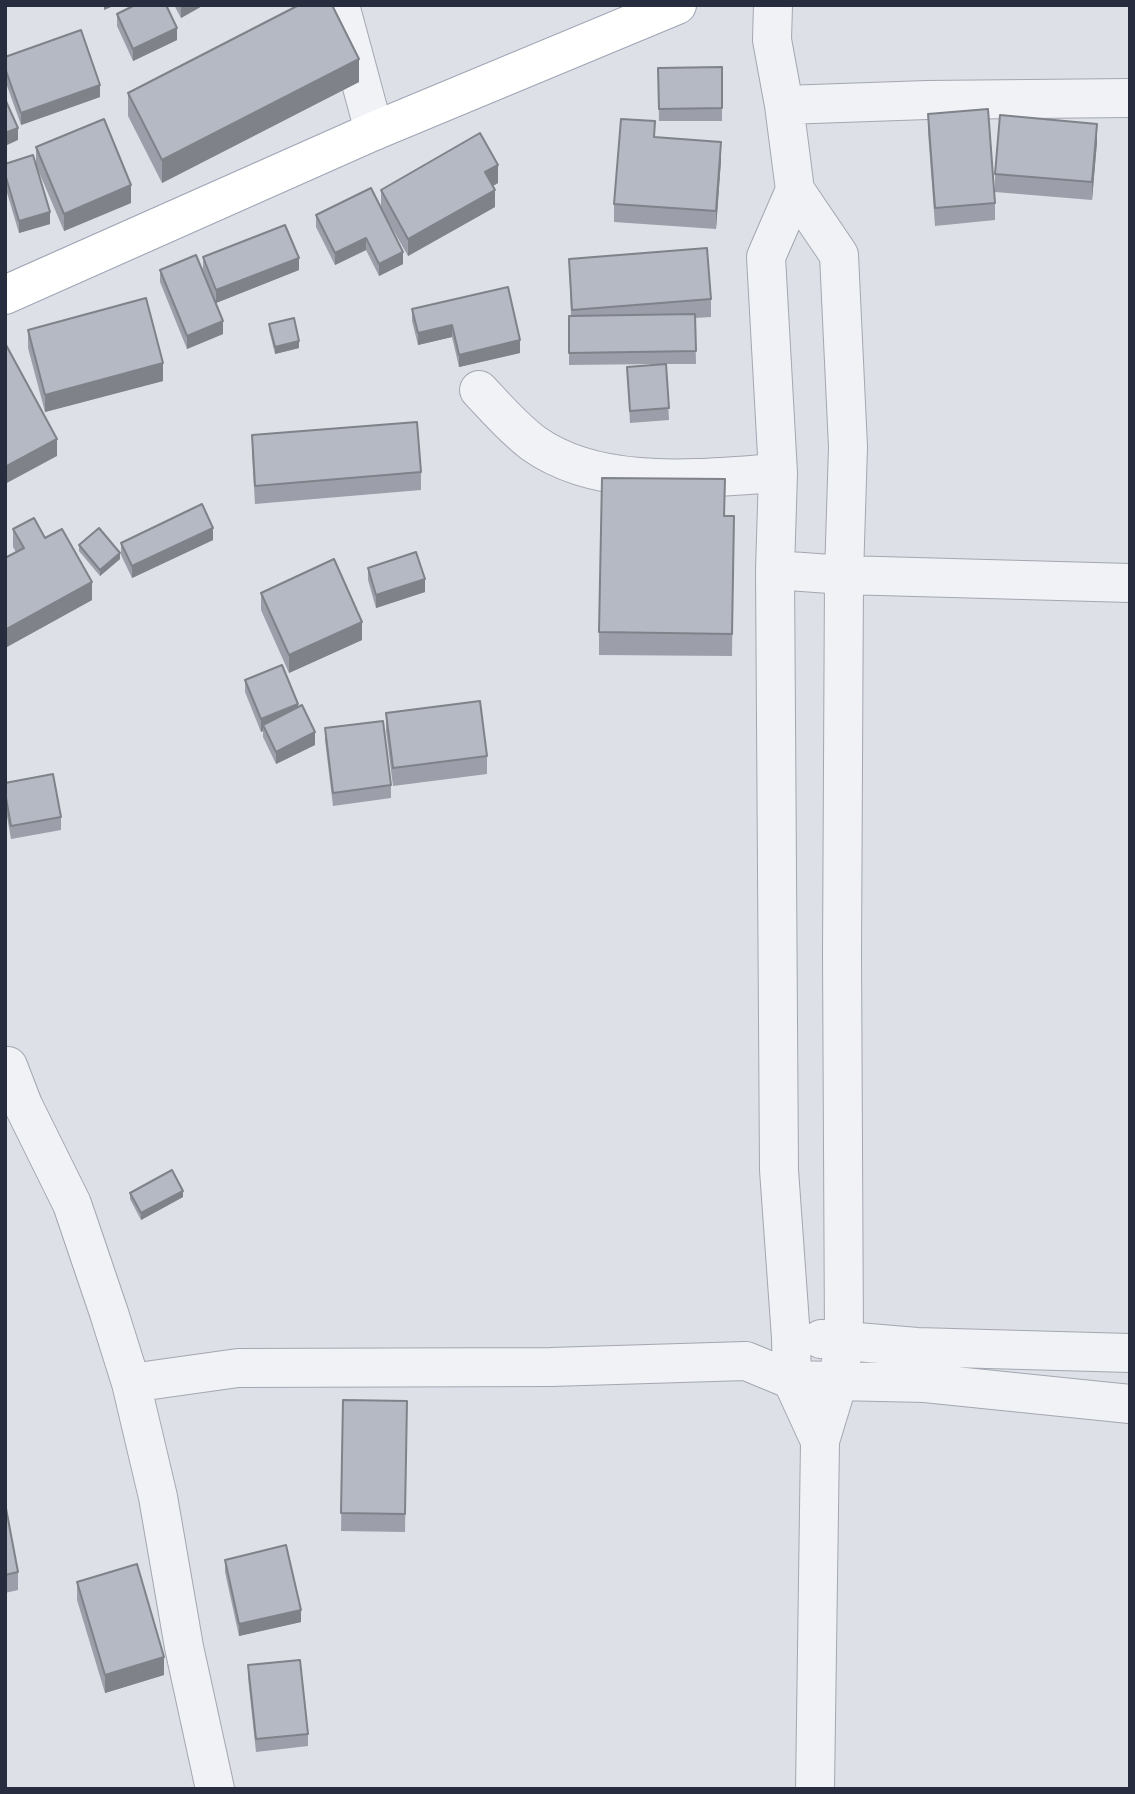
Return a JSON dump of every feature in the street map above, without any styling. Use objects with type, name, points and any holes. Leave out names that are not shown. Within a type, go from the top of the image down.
[{"type":"main road","points":[[5,295],[374,131],[677,5]]},
{"type":"street","points":[[340,5],[374,131]]},
{"type":"street","points":[[773,5],[772,40],[795,190],[839,255],[848,447],[844,575],[842,966],[844,1340],[838,1382],[820,1441],[815,1789]]},
{"type":"street","points":[[784,105],[927,100],[1130,98]]},
{"type":"street","points":[[795,190],[766,257],[778,473],[775,570],[779,1170],[792,1380],[820,1441]]},
{"type":"street","points":[[479,390],[533,443],[573,463],[621,476],[676,479],[778,473]]},
{"type":"street","points":[[775,570],[844,575],[1130,583]]},
{"type":"street","points":[[8,1066],[23,1105],[72,1204],[131,1383],[158,1497],[184,1647],[215,1789]]},
{"type":"street","points":[[746,1361],[791,1338],[917,1347],[1130,1353]]},
{"type":"street","points":[[131,1383],[238,1368],[551,1367],[746,1361],[792,1380],[925,1383],[1130,1404]]},
{"type":"building","points":[[135,5],[166,5],[177,28],[133,49],[117,14]]},
{"type":"building","points":[[299,5],[332,5],[359,59],[162,160],[128,93]]},
{"type":"building","points":[[81,30],[100,85],[21,113],[5,68],[5,57]]},
{"type":"building","points":[[722,67],[722,108],[659,109],[658,68]]},
{"type":"building","points":[[5,99],[18,128],[5,133]]},
{"type":"building","points":[[988,109],[995,203],[935,208],[928,114]]},
{"type":"building","points":[[1000,115],[1097,124],[1092,182],[995,174]]},
{"type":"building","points":[[104,119],[131,185],[64,214],[36,147]]},
{"type":"building","points":[[621,119],[655,121],[654,137],[721,142],[716,211],[614,204]]},
{"type":"building","points":[[480,133],[498,165],[485,172],[495,190],[408,239],[381,190]]},
{"type":"building","points":[[33,155],[50,212],[19,221],[5,174],[5,164]]},
{"type":"building","points":[[371,188],[403,252],[379,264],[366,238],[335,253],[316,215]]},
{"type":"building","points":[[285,225],[299,258],[216,290],[203,257]]},
{"type":"building","points":[[707,248],[711,299],[572,310],[569,259]]},
{"type":"building","points":[[196,255],[223,321],[187,336],[160,270]]},
{"type":"building","points":[[508,287],[520,340],[459,355],[452,325],[418,333],[412,309]]},
{"type":"building","points":[[146,298],[163,363],[45,395],[28,330]]},
{"type":"building","points":[[695,314],[696,351],[569,353],[569,316]]},
{"type":"building","points":[[294,318],[299,341],[275,347],[269,324]]},
{"type":"building","points":[[5,343],[57,439],[5,467]]},
{"type":"building","points":[[666,364],[669,408],[630,411],[627,367]]},
{"type":"building","points":[[417,422],[421,472],[255,486],[252,435]]},
{"type":"building","points":[[602,478],[725,479],[724,516],[734,516],[732,634],[599,632]]},
{"type":"building","points":[[202,504],[213,528],[132,566],[121,543]]},
{"type":"building","points":[[34,518],[45,538],[62,529],[92,582],[5,630],[5,558],[24,548],[13,529]]},
{"type":"building","points":[[99,528],[120,553],[100,570],[79,545]]},
{"type":"building","points":[[416,552],[425,579],[376,595],[368,568]]},
{"type":"building","points":[[334,559],[362,622],[289,655],[261,593]]},
{"type":"building","points":[[282,665],[298,704],[261,719],[245,680]]},
{"type":"building","points":[[480,701],[487,756],[393,768],[386,713]]},
{"type":"building","points":[[302,705],[315,732],[276,752],[263,725]]},
{"type":"building","points":[[383,721],[391,785],[333,793],[325,728]]},
{"type":"building","points":[[53,774],[61,817],[11,826],[5,783]]},
{"type":"building","points":[[172,1170],[183,1191],[141,1213],[130,1193]]},
{"type":"building","points":[[343,1400],[407,1401],[405,1514],[341,1513]]},
{"type":"building","points":[[5,1503],[18,1572],[5,1575]]},
{"type":"building","points":[[286,1545],[301,1610],[239,1624],[225,1560]]},
{"type":"building","points":[[137,1564],[164,1657],[105,1675],[77,1582]]},
{"type":"building","points":[[300,1660],[308,1734],[256,1739],[248,1665]]}]
